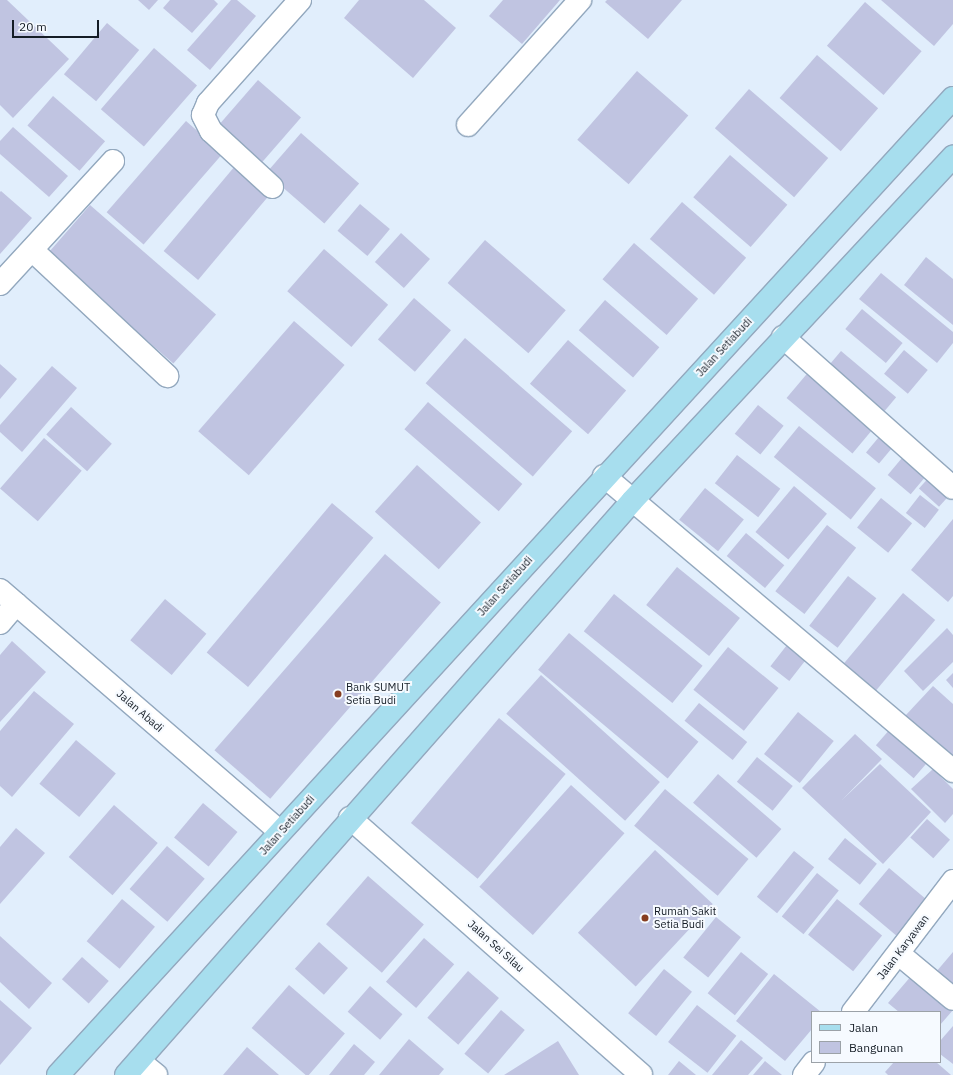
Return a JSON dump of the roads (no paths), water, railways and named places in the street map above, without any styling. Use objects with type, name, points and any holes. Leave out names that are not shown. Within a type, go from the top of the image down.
[{"type":"main road","name":"Jalan Setiabudi","points":[[58,1075],[604,476],[953,98]]},
{"type":"main road","points":[[132,1068],[350,818],[632,500],[783,337],[950,168]]},
{"type":"street","points":[[272,187],[211,131],[203,115],[208,103],[300,0]]},
{"type":"street","points":[[468,125],[580,0]]},
{"type":"street","points":[[0,284],[113,161]]},
{"type":"street","points":[[32,250],[167,376]]},
{"type":"street","points":[[783,337],[953,488]]},
{"type":"street","points":[[604,476],[953,771]]},
{"type":"street","points":[[0,623],[8,597]]},
{"type":"street","name":"Jalan Abadi","points":[[8,597],[280,832]]},
{"type":"street","name":"Jalan Sei Silau","points":[[350,818],[641,1075]]},
{"type":"street","name":"Jalan Karyawan","points":[[854,1011],[899,954],[953,881]]},
{"type":"street","points":[[899,954],[953,999]]},
{"type":"street","points":[[804,1075],[813,1063]]},
{"type":"street","points":[[132,1068],[156,1075]]},
{"type":"place","name":"Bank SUMUT Setia Budi","points":[[338,694]]},
{"type":"place","name":"Rumah Sakit Setia Budi","points":[[645,918]]}]
